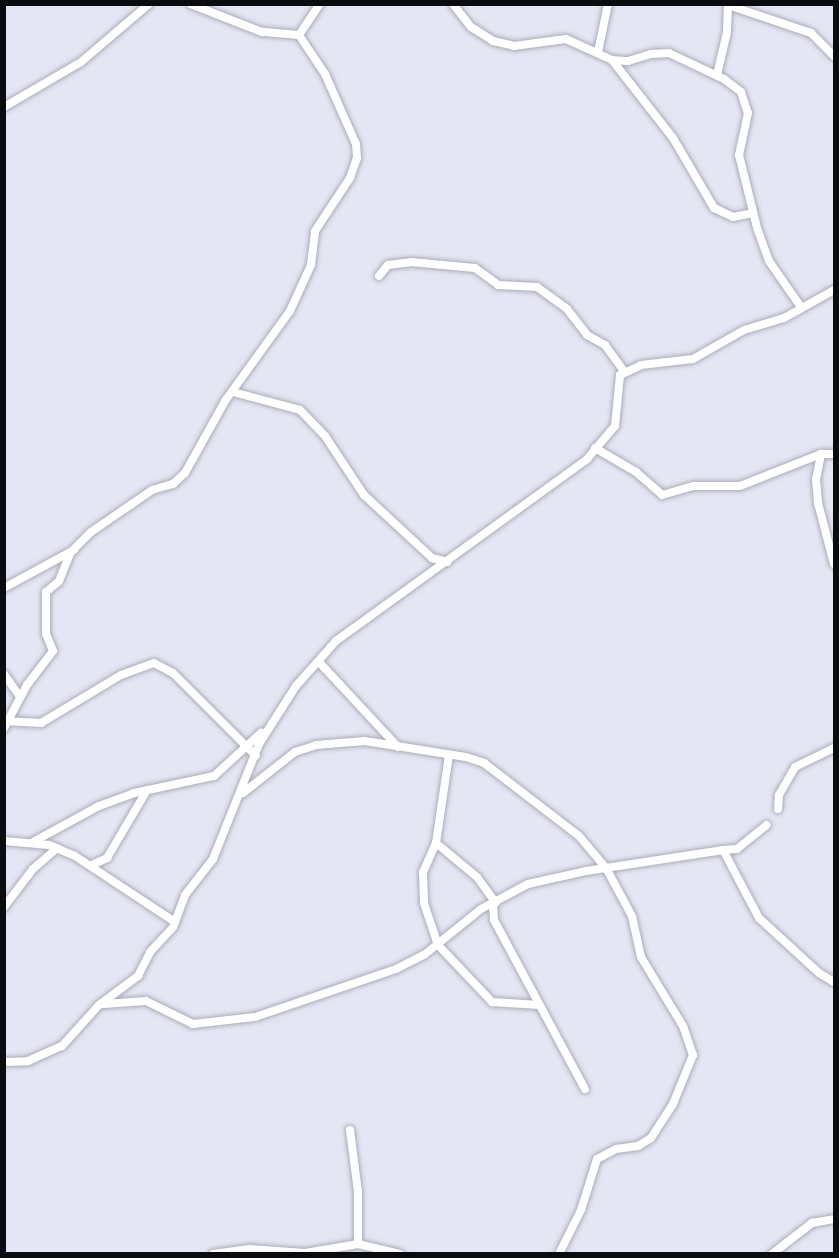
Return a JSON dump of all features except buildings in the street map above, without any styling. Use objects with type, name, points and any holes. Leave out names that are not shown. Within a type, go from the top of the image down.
[{"type":"street","points":[[4,107],[81,62],[149,4]]},
{"type":"street","points":[[190,4],[262,32],[299,35]]},
{"type":"street","points":[[299,35],[320,4]]},
{"type":"street","points":[[453,4],[471,27],[493,41],[514,46],[566,39],[612,60],[673,138],[714,208],[733,217],[753,213]]},
{"type":"street","points":[[598,52],[608,4]]},
{"type":"street","points":[[717,75],[727,32],[728,5],[811,33],[834,56]]},
{"type":"street","points":[[256,756],[173,673],[154,663],[121,675],[41,723],[6,724],[20,697],[53,651],[46,634],[49,613],[44,595],[59,581],[74,550],[91,532],[152,490],[173,484],[185,473],[233,392],[290,311],[312,263],[315,231],[351,175],[357,158],[356,144],[325,74],[299,35]]},
{"type":"street","points":[[612,60],[628,61],[664,53],[717,75],[737,88],[747,104],[739,150],[753,213],[766,254],[801,307]]},
{"type":"street","points":[[379,276],[387,265],[411,262],[475,268],[498,285],[537,287],[567,309],[587,335],[605,345],[624,371]]},
{"type":"street","points":[[33,842],[99,806],[147,790],[214,776],[247,747],[269,723],[296,686],[336,640],[448,562],[496,521],[531,502],[587,459],[615,426],[617,385],[624,371],[641,365],[693,359],[744,330],[784,318],[834,290]]},
{"type":"street","points":[[233,392],[300,410],[325,436],[364,495],[432,558],[448,562]]},
{"type":"street","points":[[595,448],[636,472],[662,495],[694,486],[740,486],[821,454],[834,454]]},
{"type":"street","points":[[821,454],[816,479],[818,502],[834,564]]},
{"type":"street","points":[[4,588],[74,550]]},
{"type":"street","points":[[319,662],[398,747]]},
{"type":"street","points":[[4,674],[20,697]]},
{"type":"street","points":[[4,1062],[28,1061],[48,1055],[76,1034],[99,1005],[131,985],[150,952],[167,937],[185,895],[213,859],[243,793],[269,723]]},
{"type":"street","points":[[243,793],[295,752],[306,748],[354,741],[484,763],[579,836],[606,868],[632,916],[641,957],[683,1026],[693,1055],[673,1104],[651,1138],[597,1159],[581,1210],[559,1254]]},
{"type":"street","points":[[778,809],[779,795],[795,767],[834,748]]},
{"type":"street","points":[[448,756],[436,843],[423,872],[423,895],[438,945],[492,1002],[539,1005]]},
{"type":"street","points":[[92,865],[107,858],[147,790]]},
{"type":"street","points":[[99,1005],[146,1001],[193,1024],[255,1017],[366,982],[438,945],[477,912],[528,884],[606,868],[737,849],[767,825]]},
{"type":"street","points":[[4,841],[33,842],[57,848],[92,865],[175,922]]},
{"type":"street","points":[[436,843],[470,870],[494,904],[494,920],[585,1089]]},
{"type":"street","points":[[4,907],[33,869],[57,848]]},
{"type":"street","points":[[723,850],[756,915],[819,973],[834,982]]},
{"type":"street","points":[[350,1130],[358,1191],[358,1244]]},
{"type":"street","points":[[772,1254],[812,1223],[834,1219]]},
{"type":"street","points":[[213,1254],[235,1251],[305,1253],[358,1244],[400,1254]]}]
